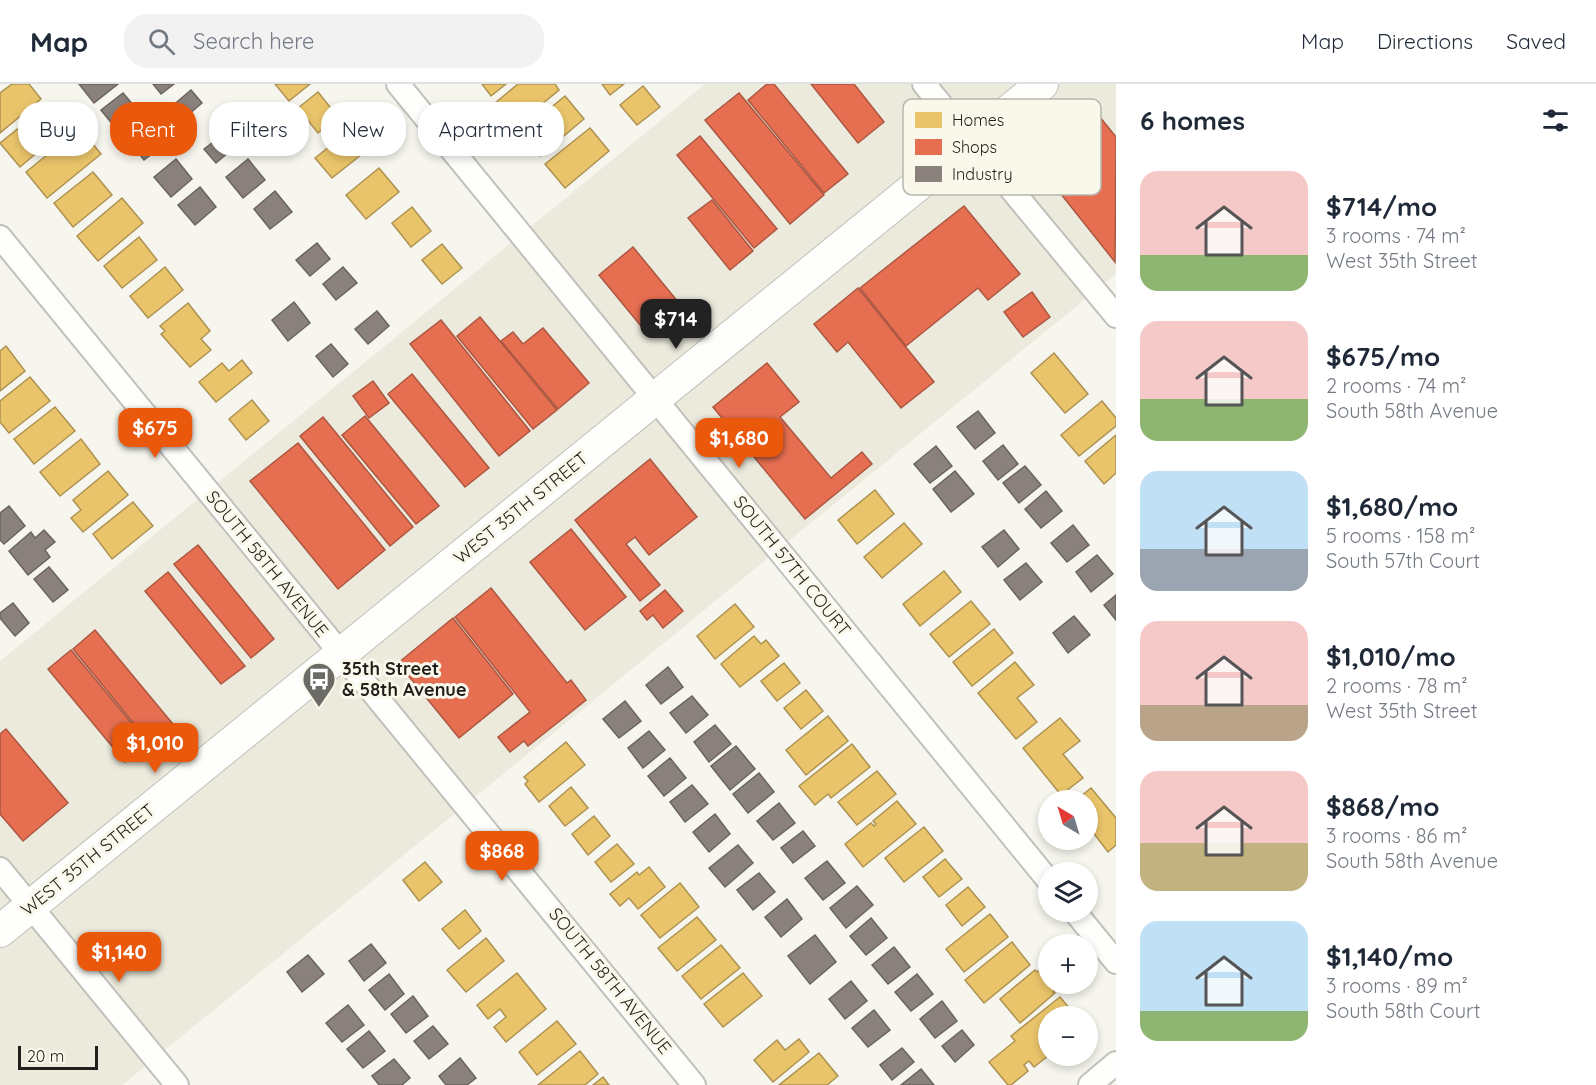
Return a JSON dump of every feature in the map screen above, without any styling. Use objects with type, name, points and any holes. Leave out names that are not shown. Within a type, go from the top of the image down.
[{"type":"street","name":"SOUTH 57TH COURT","points":[[399,84],[1038,868]]},
{"type":"street","points":[[924,84],[936,99]]},
{"type":"street","name":"WEST 35TH STREET","points":[[1024,99],[1042,84]]},
{"type":"street","name":"WEST 35TH STREET","points":[[0,931],[906,195]]},
{"type":"street","points":[[1015,195],[1116,316]]},
{"type":"street","name":"SOUTH 58TH AVENUE","points":[[0,237],[694,1085]]},
{"type":"street","points":[[0,869],[177,1085]]},
{"type":"street","points":[[1083,922],[1116,962]]},
{"type":"street","points":[[1089,1085],[1116,1063]]},
{"type":"shaded area","points":[[705,84],[1116,84],[1116,274],[122,1085],[0,1085],[0,661]]},
{"type":"building: Homes","points":[[12,84],[29,84],[41,99],[37,102],[18,102],[18,118],[0,133],[0,93]]},
{"type":"building: Homes","points":[[275,84],[310,84],[289,101]]},
{"type":"building: Homes","points":[[482,84],[506,84],[491,96]]},
{"type":"building: Homes","points":[[518,84],[555,84],[559,90],[544,102],[496,102]]},
{"type":"building: Homes","points":[[602,84],[624,84],[610,95]]},
{"type":"building: Homes","points":[[643,86],[660,107],[637,125],[620,105]]},
{"type":"building: Homes","points":[[318,92],[326,102],[321,102],[321,131],[318,133],[309,122],[309,102],[306,102]]},
{"type":"building: Homes","points":[[565,96],[584,119],[564,136],[564,102],[558,102]]},
{"type":"building: Homes","points":[[590,128],[609,151],[565,188],[545,164],[555,156],[564,156],[564,149]]},
{"type":"building: Homes","points":[[18,129],[18,156],[33,156],[20,167],[0,143]]},
{"type":"building: Homes","points":[[98,150],[101,154],[47,198],[26,172],[46,156],[98,156]]},
{"type":"building: Homes","points":[[321,153],[321,156],[360,156],[332,178],[315,158]]},
{"type":"building: Homes","points":[[379,168],[399,192],[366,219],[346,195]]},
{"type":"building: Homes","points":[[93,172],[112,195],[73,227],[54,203]]},
{"type":"building: Homes","points":[[122,198],[143,223],[98,261],[77,236]]},
{"type":"building: Homes","points":[[412,207],[431,231],[411,247],[392,223]]},
{"type":"building: Homes","points":[[139,237],[157,260],[122,288],[104,266]]},
{"type":"building: Homes","points":[[442,244],[462,268],[442,284],[422,260]]},
{"type":"building: Homes","points":[[165,267],[183,290],[148,318],[130,296]]},
{"type":"building: Homes","points":[[188,303],[210,331],[201,339],[211,350],[190,367],[161,334],[165,331],[160,326]]},
{"type":"building: Homes","points":[[6,346],[25,371],[0,391],[0,351]]},
{"type":"building: Homes","points":[[1054,353],[1088,394],[1065,413],[1031,373]]},
{"type":"building: Homes","points":[[242,360],[252,373],[216,402],[199,382],[222,363],[229,371]]},
{"type":"building: Homes","points":[[30,377],[50,401],[9,433],[0,422],[0,401]]},
{"type":"building: Homes","points":[[252,400],[269,421],[246,440],[229,419]]},
{"type":"building: Homes","points":[[1102,401],[1116,418],[1116,426],[1079,456],[1061,435]]},
{"type":"building: Homes","points":[[55,407],[75,431],[34,464],[14,439]]},
{"type":"building: Homes","points":[[1116,435],[1116,473],[1104,484],[1085,461]]},
{"type":"building: Homes","points":[[81,439],[100,464],[60,496],[40,472]]},
{"type":"building: Homes","points":[[108,471],[128,495],[83,532],[71,518],[81,510],[73,500]]},
{"type":"building: Homes","points":[[875,490],[894,514],[857,544],[838,520]]},
{"type":"building: Homes","points":[[133,502],[153,526],[112,559],[93,534]]},
{"type":"building: Homes","points":[[904,523],[922,544],[882,578],[864,557]]},
{"type":"building: Homes","points":[[944,571],[961,592],[920,626],[903,604]]},
{"type":"building: Homes","points":[[971,601],[990,624],[949,657],[930,634]]},
{"type":"building: Homes","points":[[735,604],[754,627],[715,659],[697,636]]},
{"type":"building: Homes","points":[[994,629],[1013,653],[972,686],[953,662]]},
{"type":"building: Homes","points":[[754,636],[761,644],[766,640],[779,656],[740,687],[721,664]]},
{"type":"building: Homes","points":[[1015,662],[1034,685],[1017,698],[1037,722],[1016,739],[978,693]]},
{"type":"building: Homes","points":[[784,663],[800,683],[777,701],[761,681]]},
{"type":"building: Homes","points":[[806,690],[823,711],[801,729],[784,708]]},
{"type":"building: Homes","points":[[828,716],[848,741],[806,775],[786,750]]},
{"type":"building: Homes","points":[[1060,718],[1080,741],[1063,754],[1083,778],[1067,790],[1057,790],[1023,748]]},
{"type":"building: Homes","points":[[566,742],[585,765],[539,802],[525,784],[528,781],[524,777]]},
{"type":"building: Homes","points":[[852,744],[870,767],[831,798],[828,794],[815,805],[799,786]]},
{"type":"building: Homes","points":[[877,771],[896,794],[857,825],[838,802]]},
{"type":"building: Homes","points":[[571,787],[588,808],[565,826],[549,806]]},
{"type":"building: Homes","points":[[1098,796],[1116,818],[1116,845],[1108,852],[1098,839]]},
{"type":"building: Homes","points":[[897,801],[916,824],[863,867],[845,844],[871,823],[874,826],[876,824],[873,821]]},
{"type":"building: Homes","points":[[594,816],[610,836],[588,855],[572,834]]},
{"type":"building: Homes","points":[[924,827],[943,851],[904,882],[885,858]]},
{"type":"building: Homes","points":[[617,844],[634,864],[611,882],[595,862]]},
{"type":"building: Homes","points":[[945,859],[962,879],[939,897],[923,877]]},
{"type":"building: Homes","points":[[425,862],[442,882],[419,901],[403,880]]},
{"type":"building: Homes","points":[[649,867],[665,887],[638,909],[629,898],[620,906],[610,894],[637,872],[639,875]]},
{"type":"building: Homes","points":[[680,883],[699,907],[660,938],[641,915]]},
{"type":"building: Homes","points":[[968,887],[985,907],[962,926],[946,905]]},
{"type":"building: Homes","points":[[465,910],[481,931],[459,949],[442,929]]},
{"type":"building: Homes","points":[[990,914],[1008,937],[964,972],[946,949]]},
{"type":"building: Homes","points":[[697,917],[716,940],[677,971],[658,948]]},
{"type":"building: Homes","points":[[486,938],[504,961],[466,992],[447,970]]},
{"type":"building: Homes","points":[[1012,942],[1030,965],[984,1003],[965,980]]},
{"type":"building: Homes","points":[[721,945],[740,968],[701,999],[682,976]]},
{"type":"building: Homes","points":[[1035,970],[1038,994],[1054,994],[1020,1023],[1000,999]]},
{"type":"building: Homes","points":[[517,973],[546,1009],[506,1042],[494,1027],[506,1017],[500,1009],[488,1019],[477,1005]]},
{"type":"building: Homes","points":[[743,973],[762,996],[723,1027],[704,1004]]},
{"type":"building: Homes","points":[[1060,997],[1068,1006],[1049,1006]]},
{"type":"building: Homes","points":[[1038,1015],[1038,1064],[1034,1067],[1029,1061],[1024,1065],[1028,1071],[1008,1085],[989,1062],[1015,1041],[1011,1036]]},
{"type":"building: Homes","points":[[557,1021],[576,1044],[537,1075],[519,1052]]},
{"type":"building: Homes","points":[[799,1039],[809,1052],[773,1082],[754,1060],[777,1040],[785,1050]]},
{"type":"building: Homes","points":[[580,1051],[598,1074],[585,1085],[538,1085]]},
{"type":"building: Homes","points":[[819,1053],[838,1076],[827,1085],[779,1085]]},
{"type":"building: Homes","points":[[603,1077],[609,1085],[593,1085]]},
{"type":"building: Shops","points":[[767,84],[774,84],[848,174],[824,193],[748,100]]},
{"type":"building: Shops","points":[[811,84],[854,84],[884,122],[858,143]]},
{"type":"building: Shops","points":[[739,93],[824,195],[790,224],[705,120]]},
{"type":"building: Shops","points":[[1101,118],[1116,137],[1115,262],[1062,195],[1101,195]]},
{"type":"building: Shops","points":[[700,136],[777,229],[754,248],[677,155]]},
{"type":"building: Shops","points":[[712,200],[753,251],[730,270],[688,218]]},
{"type":"building: Shops","points":[[964,206],[1020,274],[988,300],[978,288],[906,346],[860,288]]},
{"type":"building: Shops","points":[[633,247],[683,308],[650,337],[599,275]]},
{"type":"building: Shops","points":[[858,288],[934,382],[901,408],[848,342],[837,352],[814,324]]},
{"type":"building: Shops","points":[[1032,292],[1050,317],[1023,337],[1004,312]]},
{"type":"building: Shops","points":[[480,317],[557,410],[533,429],[457,336]]},
{"type":"building: Shops","points":[[441,320],[530,431],[499,456],[410,344]]},
{"type":"building: Shops","points":[[543,328],[589,383],[558,409],[501,341],[513,332],[523,344]]},
{"type":"building: Shops","points":[[767,363],[799,402],[780,417],[831,478],[862,452],[872,464],[805,519],[713,407]]},
{"type":"building: Shops","points":[[412,374],[489,468],[465,487],[388,394]]},
{"type":"building: Shops","points":[[373,381],[389,403],[369,418],[353,396]]},
{"type":"building: Shops","points":[[365,416],[439,506],[416,524],[342,435]]},
{"type":"building: Shops","points":[[323,417],[413,527],[390,546],[300,436]]},
{"type":"building: Shops","points":[[298,443],[385,550],[338,589],[250,481]]},
{"type":"building: Shops","points":[[650,459],[697,517],[649,555],[635,537],[626,544],[660,585],[640,601],[575,520]]},
{"type":"building: Shops","points":[[571,529],[626,597],[585,630],[530,562]]},
{"type":"building: Shops","points":[[198,545],[274,639],[251,658],[174,564]]},
{"type":"building: Shops","points":[[168,572],[245,666],[221,684],[145,591]]},
{"type":"building: Shops","points":[[491,588],[567,683],[571,680],[586,700],[528,746],[524,741],[510,752],[498,737],[530,712],[455,617]]},
{"type":"building: Shops","points":[[665,590],[683,611],[663,628],[653,615],[647,620],[640,611]]},
{"type":"building: Shops","points":[[453,618],[513,694],[459,738],[398,663]]},
{"type":"building: Shops","points":[[95,630],[172,723],[149,742],[73,649]]},
{"type":"building: Shops","points":[[71,650],[148,743],[125,762],[48,669]]},
{"type":"building: Shops","points":[[6,729],[68,803],[23,841],[0,814],[0,734]]},
{"type":"building: Industry","points":[[79,84],[118,84],[95,102]]},
{"type":"building: Industry","points":[[153,84],[174,84],[161,94]]},
{"type":"building: Industry","points":[[191,90],[202,103],[197,107],[197,102],[177,102]]},
{"type":"building: Industry","points":[[123,93],[131,102],[111,102]]},
{"type":"building: Industry","points":[[110,103],[110,121],[101,110]]},
{"type":"building: Industry","points":[[209,145],[209,155],[204,149]]},
{"type":"building: Industry","points":[[210,156],[224,156],[216,163]]},
{"type":"building: Industry","points":[[176,159],[192,179],[171,197],[154,177]]},
{"type":"building: Industry","points":[[248,159],[265,180],[243,198],[226,177]]},
{"type":"building: Industry","points":[[200,187],[216,207],[195,225],[178,205]]},
{"type":"building: Industry","points":[[275,191],[292,212],[270,229],[254,209]]},
{"type":"building: Industry","points":[[317,243],[330,259],[310,276],[296,260]]},
{"type":"building: Industry","points":[[343,267],[357,283],[336,300],[323,284]]},
{"type":"building: Industry","points":[[294,302],[310,323],[288,341],[272,320]]},
{"type":"building: Industry","points":[[377,311],[389,326],[368,344],[355,329]]},
{"type":"building: Industry","points":[[331,344],[348,364],[333,377],[316,356]]},
{"type":"building: Industry","points":[[978,411],[995,433],[975,449],[957,427]]},
{"type":"building: Industry","points":[[1003,445],[1018,464],[998,480],[983,461]]},
{"type":"building: Industry","points":[[936,446],[952,466],[930,483],[914,464]]},
{"type":"building: Industry","points":[[1025,466],[1041,485],[1019,503],[1003,483]]},
{"type":"building: Industry","points":[[955,471],[974,494],[951,512],[933,489]]},
{"type":"building: Industry","points":[[1046,491],[1062,511],[1041,528],[1025,509]]},
{"type":"building: Industry","points":[[9,506],[25,526],[4,544],[0,540],[0,513]]},
{"type":"building: Industry","points":[[1073,525],[1089,545],[1067,562],[1051,543]]},
{"type":"building: Industry","points":[[44,530],[55,542],[45,550],[50,557],[28,575],[9,551],[31,532],[35,538]]},
{"type":"building: Industry","points":[[1004,530],[1019,549],[998,567],[982,547]]},
{"type":"building: Industry","points":[[1097,555],[1113,574],[1091,592],[1076,572]]},
{"type":"building: Industry","points":[[1026,563],[1042,582],[1020,600],[1004,580]]},
{"type":"building: Industry","points":[[49,567],[68,590],[53,602],[34,579]]},
{"type":"building: Industry","points":[[1116,595],[1116,620],[1104,605]]},
{"type":"building: Industry","points":[[13,603],[29,623],[15,636],[0,618],[0,613]]},
{"type":"building: Industry","points":[[1074,616],[1090,635],[1068,653],[1053,633]]},
{"type":"building: Industry","points":[[668,667],[683,687],[661,704],[646,685]]},
{"type":"building: Industry","points":[[692,696],[708,715],[686,733],[670,713]]},
{"type":"building: Industry","points":[[625,701],[641,721],[619,738],[603,719]]},
{"type":"building: Industry","points":[[715,725],[731,744],[709,762],[694,742]]},
{"type":"building: Industry","points":[[649,731],[665,750],[643,768],[628,748]]},
{"type":"building: Industry","points":[[736,746],[755,769],[730,790],[711,766]]},
{"type":"building: Industry","points":[[670,758],[686,778],[664,796],[648,776]]},
{"type":"building: Industry","points":[[759,773],[774,792],[748,813],[733,794]]},
{"type":"building: Industry","points":[[692,785],[708,804],[685,822],[670,802]]},
{"type":"building: Industry","points":[[779,803],[795,823],[773,840],[757,821]]},
{"type":"building: Industry","points":[[715,814],[730,834],[709,852],[693,832]]},
{"type":"building: Industry","points":[[803,831],[815,846],[793,863],[781,848]]},
{"type":"building: Industry","points":[[738,845],[753,863],[725,887],[709,868]]},
{"type":"building: Industry","points":[[827,861],[845,883],[823,900],[805,878]]},
{"type":"building: Industry","points":[[759,873],[775,892],[753,910],[737,890]]},
{"type":"building: Industry","points":[[857,886],[873,905],[846,928],[830,908]]},
{"type":"building: Industry","points":[[787,899],[802,919],[781,937],[765,917]]},
{"type":"building: Industry","points":[[871,918],[887,938],[866,955],[850,936]]},
{"type":"building: Industry","points":[[815,935],[836,962],[810,984],[788,956]]},
{"type":"building: Industry","points":[[371,944],[386,963],[364,981],[349,961]]},
{"type":"building: Industry","points":[[894,947],[910,967],[888,984],[872,965]]},
{"type":"building: Industry","points":[[308,955],[324,974],[302,992],[287,972]]},
{"type":"building: Industry","points":[[389,974],[404,994],[385,1010],[369,990]]},
{"type":"building: Industry","points":[[917,974],[933,994],[911,1011],[895,992]]},
{"type":"building: Industry","points":[[851,981],[867,1001],[845,1019],[829,999]]},
{"type":"building: Industry","points":[[413,996],[428,1016],[406,1033],[391,1014]]},
{"type":"building: Industry","points":[[942,1001],[957,1021],[935,1038],[920,1019]]},
{"type":"building: Industry","points":[[348,1005],[364,1025],[342,1042],[326,1023]]},
{"type":"building: Industry","points":[[874,1010],[890,1030],[868,1047],[852,1028]]},
{"type":"building: Industry","points":[[433,1026],[448,1044],[429,1059],[414,1041]]},
{"type":"building: Industry","points":[[962,1030],[974,1045],[955,1062],[942,1046]]},
{"type":"building: Industry","points":[[369,1031],[385,1051],[363,1068],[347,1049]]},
{"type":"building: Industry","points":[[902,1048],[914,1062],[892,1080],[880,1065]]},
{"type":"building: Industry","points":[[460,1058],[476,1078],[467,1085],[446,1085],[439,1076]]},
{"type":"building: Industry","points":[[394,1059],[410,1078],[402,1085],[379,1085],[372,1076]]},
{"type":"building: Industry","points":[[921,1069],[934,1085],[901,1085]]},
{"type":"place","name":"35th Street & 58th Avenue","points":[[319,708]]}]
